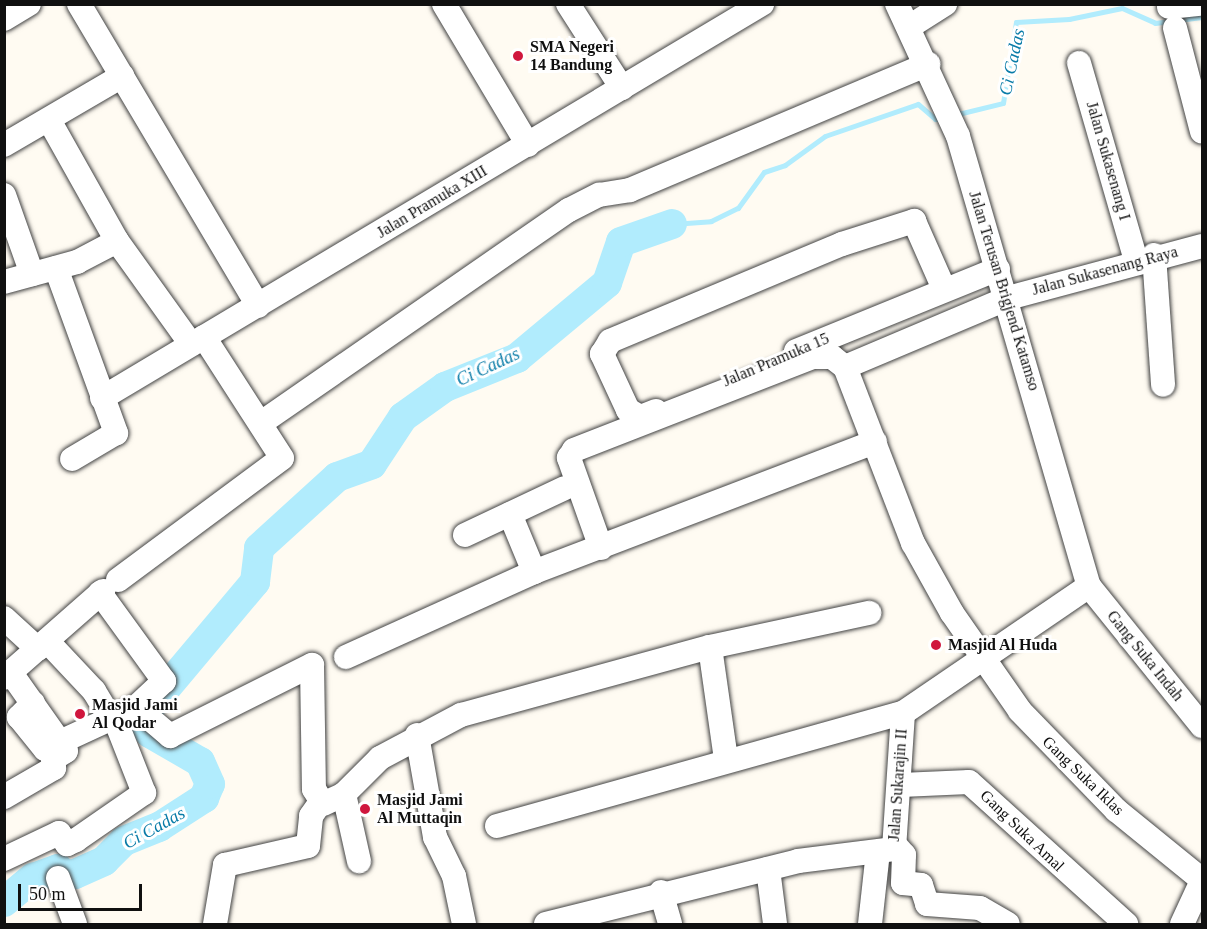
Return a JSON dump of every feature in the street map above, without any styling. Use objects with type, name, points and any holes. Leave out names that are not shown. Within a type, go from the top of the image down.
[{"type":"street","points":[[4,19],[29,4]]},
{"type":"street","points":[[79,4],[258,306]]},
{"type":"street","points":[[444,4],[528,145]]},
{"type":"street","points":[[568,4],[622,88]]},
{"type":"street","name":"Jalan Pramuka XIII","points":[[102,399],[197,340],[258,306],[762,4]]},
{"type":"street","name":"Jalan Terusan Brigjend Katamso","points":[[897,4],[928,64],[955,130],[1008,298],[1089,586]]},
{"type":"street","points":[[909,27],[945,4]]},
{"type":"street","points":[[1200,4],[1172,18],[1203,132]]},
{"type":"street","name":"Jalan Sukasenang I","points":[[1079,63],[1145,257],[1163,385]]},
{"type":"street","points":[[261,423],[569,210],[599,195],[630,190],[928,64]]},
{"type":"street","points":[[4,145],[122,76]]},
{"type":"street","points":[[4,797],[54,768],[53,759],[66,751],[62,741],[33,703],[8,675],[107,588],[280,462],[282,454],[197,340],[117,241],[50,120]]},
{"type":"street","points":[[4,195],[32,274]]},
{"type":"street","name":"Jalan Pramuka 15","points":[[944,289],[914,221],[842,244],[610,341],[602,354],[628,410],[640,417],[944,289],[998,269]]},
{"type":"street","points":[[4,282],[56,268],[117,241]]},
{"type":"street","name":"Jalan Sukasenang Raya","points":[[845,367],[1008,298],[1145,257],[1203,246]]},
{"type":"street","points":[[56,268],[115,438],[72,459]]},
{"type":"street","points":[[601,548],[569,458],[574,450],[812,357],[832,357],[845,367]]},
{"type":"street","name":"Gang Suka Iklas","points":[[845,367],[913,543],[952,614],[984,654],[1020,711],[1062,759],[1203,881]]},
{"type":"street","points":[[346,657],[534,572],[875,442]]},
{"type":"street","points":[[465,535],[566,488]]},
{"type":"street","points":[[510,514],[534,572]]},
{"type":"street","points":[[903,713],[984,654],[1089,586]]},
{"type":"street","name":"Gang Suka Indah","points":[[1089,586],[1203,726]]},
{"type":"street","points":[[62,741],[130,715],[165,681],[107,588]]},
{"type":"street","points":[[216,924],[225,865],[308,846],[311,816],[320,803],[344,794],[380,758],[417,735],[499,704],[710,647],[869,613]]},
{"type":"street","points":[[4,618],[43,645],[94,691],[130,715],[170,736],[312,665],[314,789],[320,803]]},
{"type":"street","points":[[710,647],[726,759]]},
{"type":"street","name":"Jalan Sukarajin II","points":[[497,826],[726,759],[903,713],[901,785],[887,849],[827,855],[661,892],[591,919],[546,924]]},
{"type":"street","points":[[4,859],[59,833],[67,844],[76,840],[144,793],[130,715]]},
{"type":"street","points":[[417,735],[435,837],[454,876],[464,924]]},
{"type":"street","name":"Gang Suka Amal","points":[[901,785],[969,782],[1126,924]]},
{"type":"street","points":[[344,794],[358,861]]},
{"type":"street","points":[[870,924],[887,849],[904,855],[903,883],[921,885],[927,904],[980,908],[1008,924]]},
{"type":"street","points":[[768,868],[775,924]]},
{"type":"street","points":[[58,878],[75,924]]},
{"type":"street","points":[[1182,924],[1203,881]]},
{"type":"street","points":[[661,892],[670,924]]},
{"type":"waterway","name":"Ci Cadas","points":[[954,115],[1003,103],[1016,22],[1069,19],[1122,8],[1155,23],[1202,17]]},
{"type":"waterway","name":"Ci Cadas","points":[[672,224],[711,221],[738,208],[764,172],[785,165],[825,136],[918,104],[935,119],[942,118]]},
{"type":"waterway","name":"Ci Cadas","points":[[4,902],[33,878],[58,869],[61,875],[75,874],[104,861],[124,841],[159,827],[204,798],[210,784],[200,762],[150,733],[140,719],[255,582],[259,548],[337,477],[372,464],[403,417],[445,387],[517,358],[607,283],[621,242],[672,224]]},
{"type":"place","name":"SMA Negeri 14 Bandung","points":[[518,56]]},
{"type":"place","name":"Masjid Al Huda","points":[[936,645]]},
{"type":"place","name":"Masjid Jami Al Qodar","points":[[80,714]]},
{"type":"place","name":"Masjid Jami Al Muttaqin","points":[[365,809]]}]
